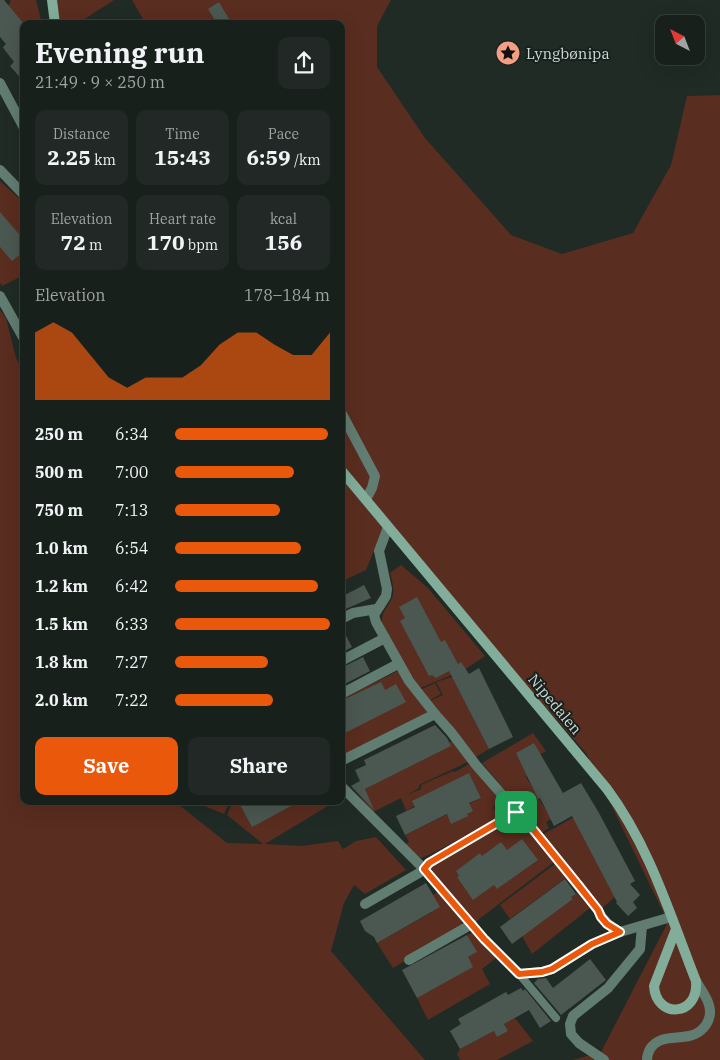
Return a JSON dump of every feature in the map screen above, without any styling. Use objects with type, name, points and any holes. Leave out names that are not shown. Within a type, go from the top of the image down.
[{"type":"street","points":[[52,0],[54,20]]},
{"type":"street","points":[[0,83],[20,120]]},
{"type":"street","points":[[0,170],[20,191]]},
{"type":"street","points":[[0,296],[20,332]]},
{"type":"street","points":[[345,420],[375,476],[372,488],[366,499]]},
{"type":"street","name":"Nipedalen","points":[[345,475],[616,802],[650,862],[696,981]]},
{"type":"street","points":[[388,527],[379,551],[387,589],[386,596],[376,609],[374,615],[398,664],[435,714],[516,812],[528,823],[598,910],[601,917],[607,924],[620,932]]},
{"type":"street","points":[[345,617],[353,613],[376,609]]},
{"type":"street","points":[[345,659],[385,638]]},
{"type":"street","points":[[345,692],[398,664]]},
{"type":"street","points":[[345,759],[435,714]]},
{"type":"street","points":[[345,790],[424,869],[519,974],[552,969],[592,944],[620,932],[671,917]]},
{"type":"street","points":[[365,904],[419,873],[429,863],[516,812]]},
{"type":"street","points":[[409,960],[472,924]]},
{"type":"street","points":[[604,1060],[579,1043],[571,1034],[570,1024],[574,1016],[608,988],[640,949],[642,926]]},
{"type":"street","points":[[676,929],[656,978],[655,996],[661,1005],[672,1010],[683,1008],[692,1001],[697,992],[696,981]]},
{"type":"street","points":[[647,1060],[652,1046],[657,1041],[664,1038],[694,1034],[705,1026],[711,1018],[709,1004],[696,981]]},
{"type":"lane","points":[[519,974],[556,1018]]},
{"type":"shaded area","points":[[10,0],[36,0],[41,20],[20,20],[20,27],[8,5],[11,2]]},
{"type":"shaded area","points":[[47,0],[114,0],[83,20],[51,20]]},
{"type":"shaded area","points":[[132,0],[391,0],[377,26],[377,67],[425,138],[511,235],[562,254],[633,233],[671,165],[687,96],[720,95],[720,1060],[573,1060],[601,1052],[668,922],[586,753],[385,524],[366,570],[345,580],[345,20],[144,20]]},
{"type":"shaded area","points":[[0,181],[20,199],[20,277],[2,286],[0,283]]},
{"type":"shaded area","points":[[0,310],[6,318],[16,358],[20,365],[20,805],[179,805],[227,843],[263,844],[227,815],[231,805],[328,805],[265,844],[302,846],[338,841],[343,849],[356,841],[376,837],[406,870],[365,894],[354,885],[344,903],[331,951],[425,1060],[0,1060]]},
{"type":"shaded area","points":[[401,565],[428,588],[485,656],[464,670],[420,688],[408,672],[382,622],[384,612],[393,595],[390,573]]},
{"type":"shaded area","points":[[400,670],[428,710],[426,714],[345,756],[345,697]]},
{"type":"shaded area","points":[[458,675],[455,682],[489,749],[476,757],[430,701],[443,695],[436,682]]},
{"type":"shaded area","points":[[435,683],[441,694],[429,701],[420,690]]},
{"type":"shaded area","points":[[533,733],[546,751],[540,755],[516,753],[528,775],[526,777],[551,819],[546,822],[549,828],[541,833],[482,763]]},
{"type":"shaded area","points":[[453,741],[470,761],[419,785],[419,788],[407,795],[421,789],[421,785],[453,771],[455,772],[471,763],[502,800],[493,808],[502,817],[421,858],[404,845],[409,842],[405,835],[481,798],[469,774],[406,811],[401,798],[373,812],[359,795],[366,791],[365,789],[451,746],[449,742]]},
{"type":"shaded area","points":[[202,805],[228,805],[224,814]]},
{"type":"shaded area","points":[[583,812],[577,825],[615,897],[601,909],[542,835]]},
{"type":"shaded area","points":[[516,817],[554,862],[474,923],[433,875],[430,866]]},
{"type":"shaded area","points":[[555,864],[566,878],[510,919],[500,905]]},
{"type":"shaded area","points":[[440,891],[463,919],[461,928],[393,968],[377,943],[432,912],[433,895]]},
{"type":"shaded area","points":[[577,893],[590,908],[532,954],[522,936],[573,899],[571,897]]},
{"type":"shaded area","points":[[473,932],[495,957],[482,969],[490,984],[428,1020],[417,998],[476,952],[467,935]]},
{"type":"shaded area","points":[[515,1018],[533,1041],[497,1060],[460,1060],[457,1054],[460,1049],[494,1031],[497,1037],[508,1031],[504,1024]]},
{"type":"building","points":[[0,0],[4,0],[21,20],[20,77],[10,66],[14,62],[4,49],[3,47],[6,44],[0,37]]},
{"type":"building","points":[[219,2],[230,20],[214,20],[208,9]]},
{"type":"building","points":[[0,212],[20,235],[20,254],[12,261],[0,247]]},
{"type":"building","points":[[364,585],[371,598],[345,609],[345,595]]},
{"type":"building","points":[[417,597],[441,642],[445,640],[458,664],[461,662],[469,674],[479,668],[513,737],[489,749],[449,671],[436,678],[432,675],[429,676],[400,621],[405,618],[399,607]]},
{"type":"building","points":[[345,634],[352,647],[345,651]]},
{"type":"building","points":[[363,657],[370,671],[345,684],[345,666]]},
{"type":"building","points":[[381,682],[385,690],[396,684],[406,702],[345,733],[345,699]]},
{"type":"building","points":[[435,725],[447,738],[451,746],[365,789],[374,810],[351,786],[360,781],[355,770],[366,765],[364,760]]},
{"type":"building","points":[[534,743],[563,793],[581,783],[599,813],[635,881],[630,884],[640,895],[633,902],[637,908],[628,916],[616,903],[572,816],[554,826],[540,798],[538,799],[516,753]]},
{"type":"building","points":[[469,773],[481,798],[469,803],[473,811],[467,814],[468,816],[451,824],[447,814],[405,835],[396,816],[415,807],[412,801]]},
{"type":"building","points":[[240,805],[293,805],[252,827]]},
{"type":"building","points":[[522,839],[538,860],[497,889],[494,885],[473,900],[457,877],[459,876],[456,871],[480,853],[482,856],[501,842],[507,850]]},
{"type":"building","points":[[565,879],[576,894],[571,897],[573,899],[512,944],[500,927]]},
{"type":"building","points":[[426,883],[440,907],[377,943],[374,937],[365,931],[360,921]]},
{"type":"building","points":[[467,935],[477,952],[468,957],[473,967],[417,998],[402,970]]},
{"type":"building","points":[[590,959],[606,980],[561,1015],[534,983],[538,979],[546,978],[553,988]]},
{"type":"building","points":[[521,988],[523,991],[525,989],[551,1021],[540,1028],[529,1010],[504,1024],[508,1031],[497,1037],[494,1031],[460,1049],[450,1031],[461,1024],[458,1019],[506,992],[508,995]]},
{"type":"place","name":"Lyngbønipa","points":[[508,53]]},
{"type":"route","points":[[516,812],[528,823],[598,910],[607,924],[620,932],[592,944],[552,969],[542,972],[519,974],[484,939],[424,869],[429,863],[516,812]]}]
